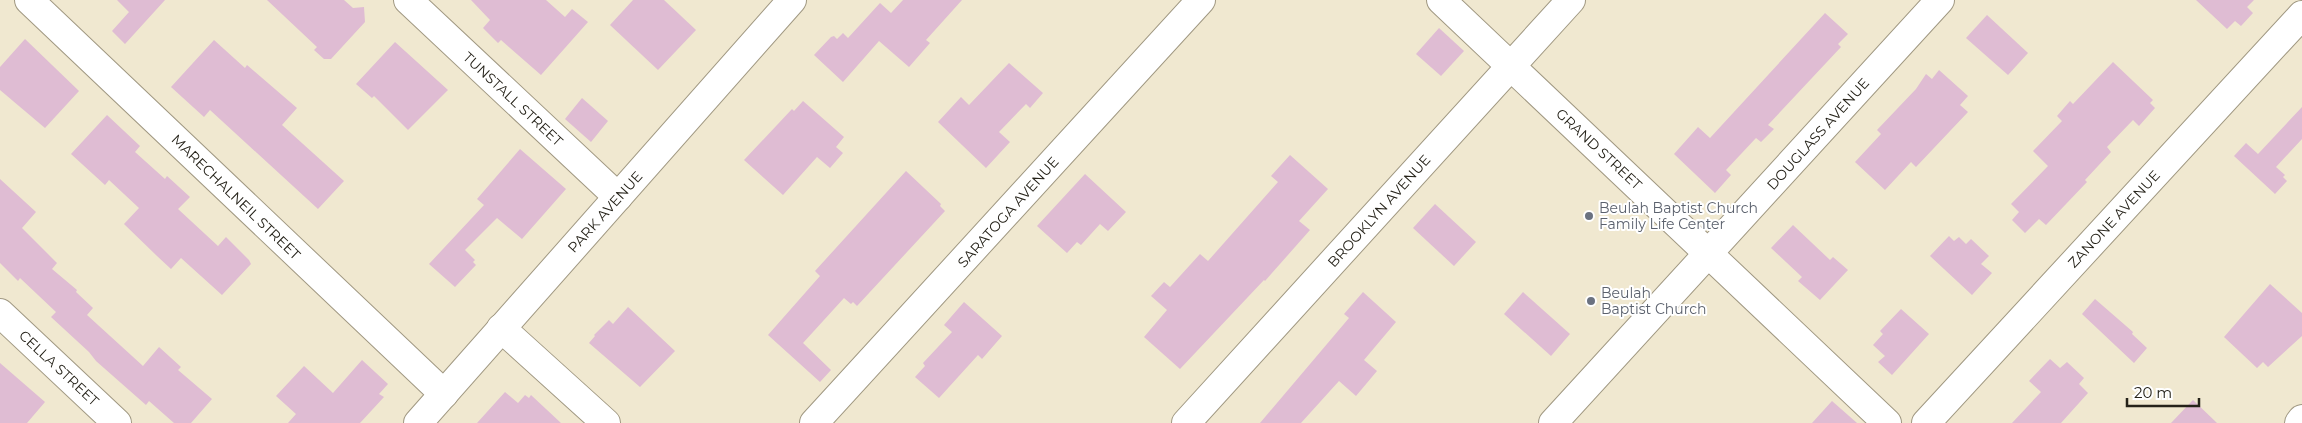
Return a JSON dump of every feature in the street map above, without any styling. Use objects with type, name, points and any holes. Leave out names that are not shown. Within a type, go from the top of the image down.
[{"type":"street","name":"MARECHALNEIL STREET","points":[[29,0],[444,394]]},
{"type":"street","name":"TUNSTALL STREET","points":[[408,0],[618,197]]},
{"type":"street","name":"SARATOGA AVENUE","points":[[814,423],[1201,0]]},
{"type":"street","name":"GRAND STREET","points":[[1441,0],[1887,423]]},
{"type":"street","name":"BROOKLYN AVENUE","points":[[1186,423],[1572,0]]},
{"type":"street","name":"DOUGLASS AVENUE","points":[[1553,423],[1940,0]]},
{"type":"street","name":"PARK AVENUE","points":[[418,423],[788,2]]},
{"type":"street","name":"ZANONE AVENUE","points":[[1926,423],[2302,15]]},
{"type":"street","name":"CELLA STREET","points":[[0,313],[117,423]]},
{"type":"street","points":[[501,328],[606,423]]},
{"type":"street","points":[[2299,423],[2302,419]]},
{"type":"building","points":[[117,0],[165,0],[125,44],[112,31],[129,12]]},
{"type":"building","points":[[267,0],[344,0],[353,8],[364,7],[365,22],[331,59],[324,59],[314,50],[317,47]]},
{"type":"building","points":[[471,0],[546,0],[565,17],[572,9],[588,22],[541,75],[501,40],[498,43],[483,28],[490,20]]},
{"type":"building","points":[[633,0],[664,0],[696,30],[658,70],[610,25]]},
{"type":"building","points":[[903,0],[962,0],[926,40],[930,43],[909,67],[879,41],[843,82],[814,55],[831,37],[834,36],[837,39],[843,33],[848,38],[880,3],[891,13]]},
{"type":"building","points":[[2196,0],[2254,0],[2247,7],[2253,13],[2241,26],[2235,21],[2227,29]]},
{"type":"building","points":[[1825,13],[1848,34],[1838,44],[1841,47],[1768,125],[1774,129],[1761,142],[1756,138],[1726,170],[1731,175],[1715,193],[1674,154],[1698,127],[1710,138]]},
{"type":"building","points":[[1987,15],[2028,53],[2008,75],[1966,38]]},
{"type":"building","points":[[1439,28],[1464,51],[1441,76],[1416,54]]},
{"type":"building","points":[[25,39],[79,91],[45,128],[0,90],[0,67]]},
{"type":"building","points":[[214,40],[245,68],[247,65],[297,108],[282,125],[344,181],[318,209],[210,110],[204,117],[171,87]]},
{"type":"building","points":[[395,42],[448,90],[408,130],[374,96],[372,98],[356,84]]},
{"type":"building","points":[[2113,62],[2153,100],[2150,103],[2155,108],[2139,126],[2133,120],[2107,147],[2111,152],[2085,180],[2087,182],[2046,225],[2039,219],[2025,233],[2012,220],[2019,212],[2011,204],[2048,166],[2033,151],[2062,121],[2057,116],[2070,101],[2073,104]]},
{"type":"building","points":[[1009,63],[1043,93],[1030,108],[1026,104],[999,132],[1010,142],[986,168],[938,122],[961,97],[969,105]]},
{"type":"building","points":[[1939,70],[1968,96],[1960,105],[1968,112],[1916,167],[1911,162],[1885,190],[1855,162],[1881,134],[1877,130],[1916,89],[1926,74],[1932,79]]},
{"type":"building","points":[[582,98],[608,121],[591,142],[565,119]]},
{"type":"building","points":[[803,101],[844,137],[836,147],[843,153],[830,168],[817,157],[783,195],[744,160],[792,109],[794,111]]},
{"type":"building","points":[[2302,107],[2302,139],[2276,167],[2285,175],[2283,177],[2287,181],[2275,194],[2234,156],[2246,143],[2258,154]]},
{"type":"building","points":[[107,115],[140,146],[135,152],[165,179],[167,176],[190,197],[178,209],[218,246],[226,237],[249,260],[251,264],[222,295],[181,258],[171,269],[157,256],[124,224],[139,208],[109,180],[105,185],[71,154]]},
{"type":"building","points":[[520,149],[566,189],[522,239],[497,218],[465,250],[475,260],[473,262],[476,265],[455,287],[429,264],[484,205],[477,199]]},
{"type":"building","points":[[1290,155],[1328,189],[1299,221],[1310,230],[1265,281],[1180,369],[1144,337],[1167,310],[1151,296],[1164,282],[1170,287],[1200,254],[1208,261],[1278,182],[1271,176]]},
{"type":"building","points":[[906,171],[941,204],[940,206],[945,211],[857,306],[844,298],[803,343],[831,370],[820,382],[768,335],[820,276],[815,271]]},
{"type":"building","points":[[1085,174],[1126,212],[1108,231],[1100,224],[1081,245],[1077,242],[1067,253],[1037,226]]},
{"type":"building","points":[[0,179],[36,212],[22,228],[57,263],[52,269],[77,290],[76,292],[93,308],[87,315],[143,366],[159,347],[181,367],[178,370],[212,399],[191,423],[174,423],[149,401],[146,405],[96,361],[89,352],[51,317],[56,312],[20,278],[18,281],[0,263]]},
{"type":"building","points":[[1435,204],[1476,242],[1454,266],[1413,228]]},
{"type":"building","points":[[1793,225],[1830,260],[1833,257],[1848,270],[1820,300],[1798,281],[1802,277],[1771,248]]},
{"type":"building","points":[[1949,236],[1954,241],[1959,237],[1966,244],[1971,239],[1989,256],[1981,264],[1992,273],[1972,295],[1930,256]]},
{"type":"building","points":[[2270,284],[2302,313],[2302,336],[2268,367],[2263,362],[2257,368],[2224,337]]},
{"type":"building","points":[[1363,292],[1396,322],[1364,360],[1377,371],[1356,396],[1339,381],[1301,423],[1260,423],[1349,318],[1344,314]]},
{"type":"building","points":[[1523,292],[1570,334],[1551,356],[1504,314]]},
{"type":"building","points":[[2095,299],[2133,332],[2132,334],[2147,348],[2134,363],[2082,314]]},
{"type":"building","points":[[964,302],[1002,336],[982,359],[978,355],[939,398],[915,377],[925,366],[923,363],[952,332],[944,325]]},
{"type":"building","points":[[628,307],[675,351],[640,387],[589,343],[609,320],[613,324]]},
{"type":"building","points":[[1901,309],[1929,334],[1892,375],[1878,362],[1885,356],[1873,345],[1883,334],[1880,331]]},
{"type":"building","points":[[2050,359],[2060,368],[2067,362],[2084,378],[2079,384],[2088,393],[2061,423],[2012,423],[2041,392],[2029,381]]},
{"type":"building","points":[[362,360],[388,384],[379,394],[384,397],[360,423],[288,423],[296,414],[276,396],[304,366],[333,393]]},
{"type":"building","points":[[0,363],[45,402],[27,423],[0,423]]},
{"type":"building","points":[[505,392],[518,403],[525,395],[529,398],[531,395],[561,423],[477,423]]},
{"type":"building","points":[[2193,400],[2217,423],[2171,423]]},
{"type":"building","points":[[1832,401],[1857,423],[1812,423]]},
{"type":"place","name":"Beulah Baptist Church Family Life Center","points":[[1589,216]]},
{"type":"place","name":"Beulah Baptist Church","points":[[1591,301]]}]
